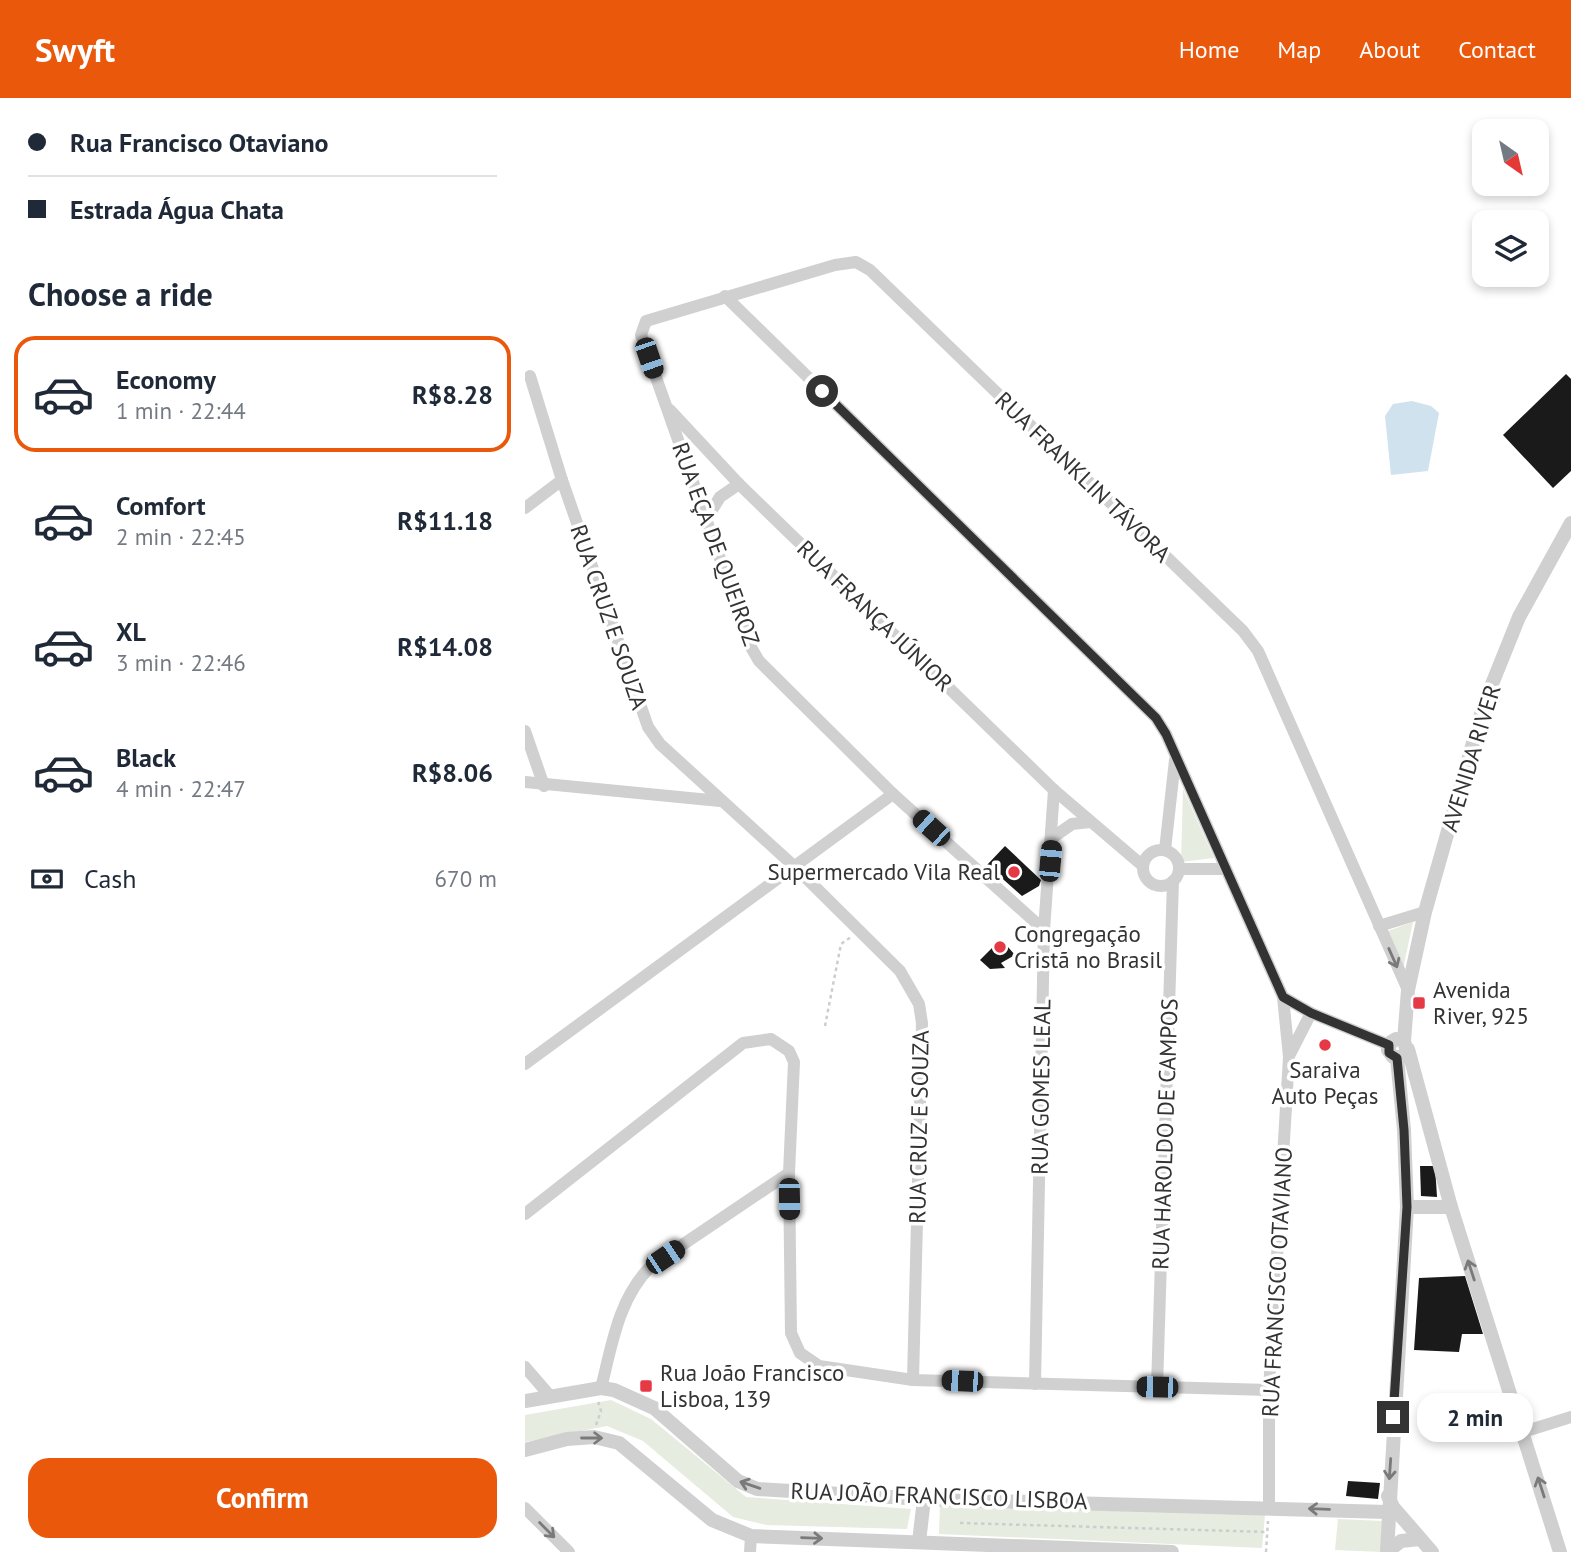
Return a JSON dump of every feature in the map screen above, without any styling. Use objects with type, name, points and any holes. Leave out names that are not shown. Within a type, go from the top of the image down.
[{"type":"street","name":"RUA FRANKLIN TÁVORA","points":[[641,335],[646,321],[656,316],[725,296],[846,263],[856,262],[870,270],[1243,631],[1258,651],[1408,990]]},
{"type":"street","name":"RUA FRANCISCO OTAVIANO","points":[[725,296],[1156,718],[1283,997],[1289,1057],[1269,1390],[1269,1507]]},
{"type":"street","name":"RUA EÇA DE QUEIROZ","points":[[641,335],[752,649],[759,661],[893,794],[1044,930]]},
{"type":"street","name":"RUA CRUZ E SOUZA","points":[[530,376],[562,480],[648,727],[660,744],[796,868],[911,987],[922,1023],[913,1380]]},
{"type":"street","name":"RUA FRANÇA JÚNIOR","points":[[665,404],[739,484],[1054,790],[1143,866]]},
{"type":"street","points":[[525,508],[562,480]]},
{"type":"street","points":[[707,518],[720,497],[739,484]]},
{"type":"street","name":"AVENIDA RIVER","points":[[1398,1047],[1425,912],[1484,705],[1519,617],[1571,523]]},
{"type":"street","points":[[525,732],[544,786]]},
{"type":"street","points":[[1165,850],[1175,760]]},
{"type":"street","points":[[525,782],[544,786],[720,801]]},
{"type":"street","name":"RUA GOMES LEAL","points":[[1035,1384],[1044,930],[1054,790]]},
{"type":"street","points":[[525,1064],[796,868],[893,794]]},
{"type":"street","points":[[1052,838],[1072,824],[1090,822]]},
{"type":"street","points":[[1165,850],[1175,856],[1179,869],[1173,881],[1161,886],[1150,882],[1143,866],[1149,854],[1165,850]]},
{"type":"street","points":[[1179,869],[1224,869]]},
{"type":"street","name":"RUA HAROLDO DE CAMPOS","points":[[1157,1387],[1173,881]]},
{"type":"street","points":[[1379,926],[1425,912]]},
{"type":"street","points":[[1283,997],[1311,1013],[1398,1047]]},
{"type":"street","name":"RUA FRANCISCO OTAVIANO","points":[[1289,1057],[1311,1013]]},
{"type":"street","points":[[525,1214],[743,1043],[771,1039],[789,1051],[793,1062],[789,1173],[791,1333],[794,1344],[808,1360],[819,1366],[913,1380],[1269,1390]]},
{"type":"street","points":[[1387,1552],[1387,1512],[1407,1207],[1398,1047]]},
{"type":"street","points":[[1398,1047],[1560,1552]]},
{"type":"street","points":[[601,1388],[617,1325],[634,1283],[651,1266],[789,1173]]},
{"type":"street","points":[[1407,1207],[1451,1207]]},
{"type":"street","points":[[525,1367],[550,1396]]},
{"type":"street","name":"RUA JOÃO FRANCISCO LISBOA","points":[[525,1401],[601,1388],[614,1390],[654,1408],[748,1486],[924,1499],[1387,1512]]},
{"type":"street","points":[[1523,1432],[1571,1417]]},
{"type":"street","name":"RUA JOÃO FRANCISCO LISBOA","points":[[525,1450],[567,1439],[607,1439],[631,1450],[705,1515],[728,1529],[751,1536],[1172,1552]]},
{"type":"street","points":[[1388,1496],[1432,1552]]},
{"type":"street","points":[[919,1542],[924,1499]]},
{"type":"street","points":[[525,1508],[569,1552]]},
{"type":"street","points":[[750,1552],[751,1536]]},
{"type":"street","points":[[1387,1552],[1401,1541],[1420,1539]]},
{"type":"path","points":[[825,1026],[841,944],[859,931]]},
{"type":"path","points":[[594,1437],[601,1411],[601,1388]]},
{"type":"path","points":[[1266,1552],[1269,1507]]},
{"type":"path","points":[[960,1523],[1268,1532]]},
{"type":"shaded area","points":[[1183,789],[1214,858],[1181,862]]},
{"type":"shaded area","points":[[1413,922],[1403,969],[1388,931]]},
{"type":"shaded area","points":[[611,1400],[651,1419],[746,1497],[911,1509],[907,1529],[766,1525],[733,1517],[643,1441],[607,1426],[525,1442],[525,1415]]},
{"type":"shaded area","points":[[940,1501],[1265,1515],[1262,1548],[939,1534]]},
{"type":"shaded area","points":[[1338,1519],[1383,1521],[1382,1552],[1335,1550]]},
{"type":"water","points":[[1412,401],[1431,406],[1439,413],[1428,471],[1391,475],[1385,416],[1393,404]]},
{"type":"building","points":[[1566,374],[1571,379],[1571,471],[1553,488],[1503,435]]},
{"type":"building","name":"Supermercado Vila Real","points":[[1005,846],[1041,880],[1039,886],[1022,896],[987,865]]},
{"type":"building","name":"Congregação Cristã no Brasil","points":[[1001,939],[1015,955],[1001,963],[1005,968],[990,969],[980,960]]},
{"type":"building","points":[[1420,1166],[1435,1166],[1437,1197],[1421,1196]]},
{"type":"building","points":[[1465,1276],[1483,1334],[1462,1334],[1459,1352],[1414,1350],[1419,1278]]},
{"type":"building","points":[[1348,1481],[1380,1483],[1378,1499],[1346,1496]]},
{"type":"place","name":"Supermercado Vila Real","points":[[1014,872]]},
{"type":"place","name":"Congregação Cristã no Brasil","points":[[1000,947]]},
{"type":"place","name":"Avenida River, 925","points":[[1419,1003]]},
{"type":"place","name":"Saraiva Auto Peças","points":[[1325,1045]]},
{"type":"place","name":"Rua João Francisco Lisboa, 139","points":[[646,1386]]},
{"type":"route","points":[[822,391],[1156,718],[1166,734],[1175,760],[1283,997],[1311,1013],[1389,1045],[1389,1053],[1393,1058],[1397,1058],[1404,1130],[1407,1207],[1393,1417]]}]
